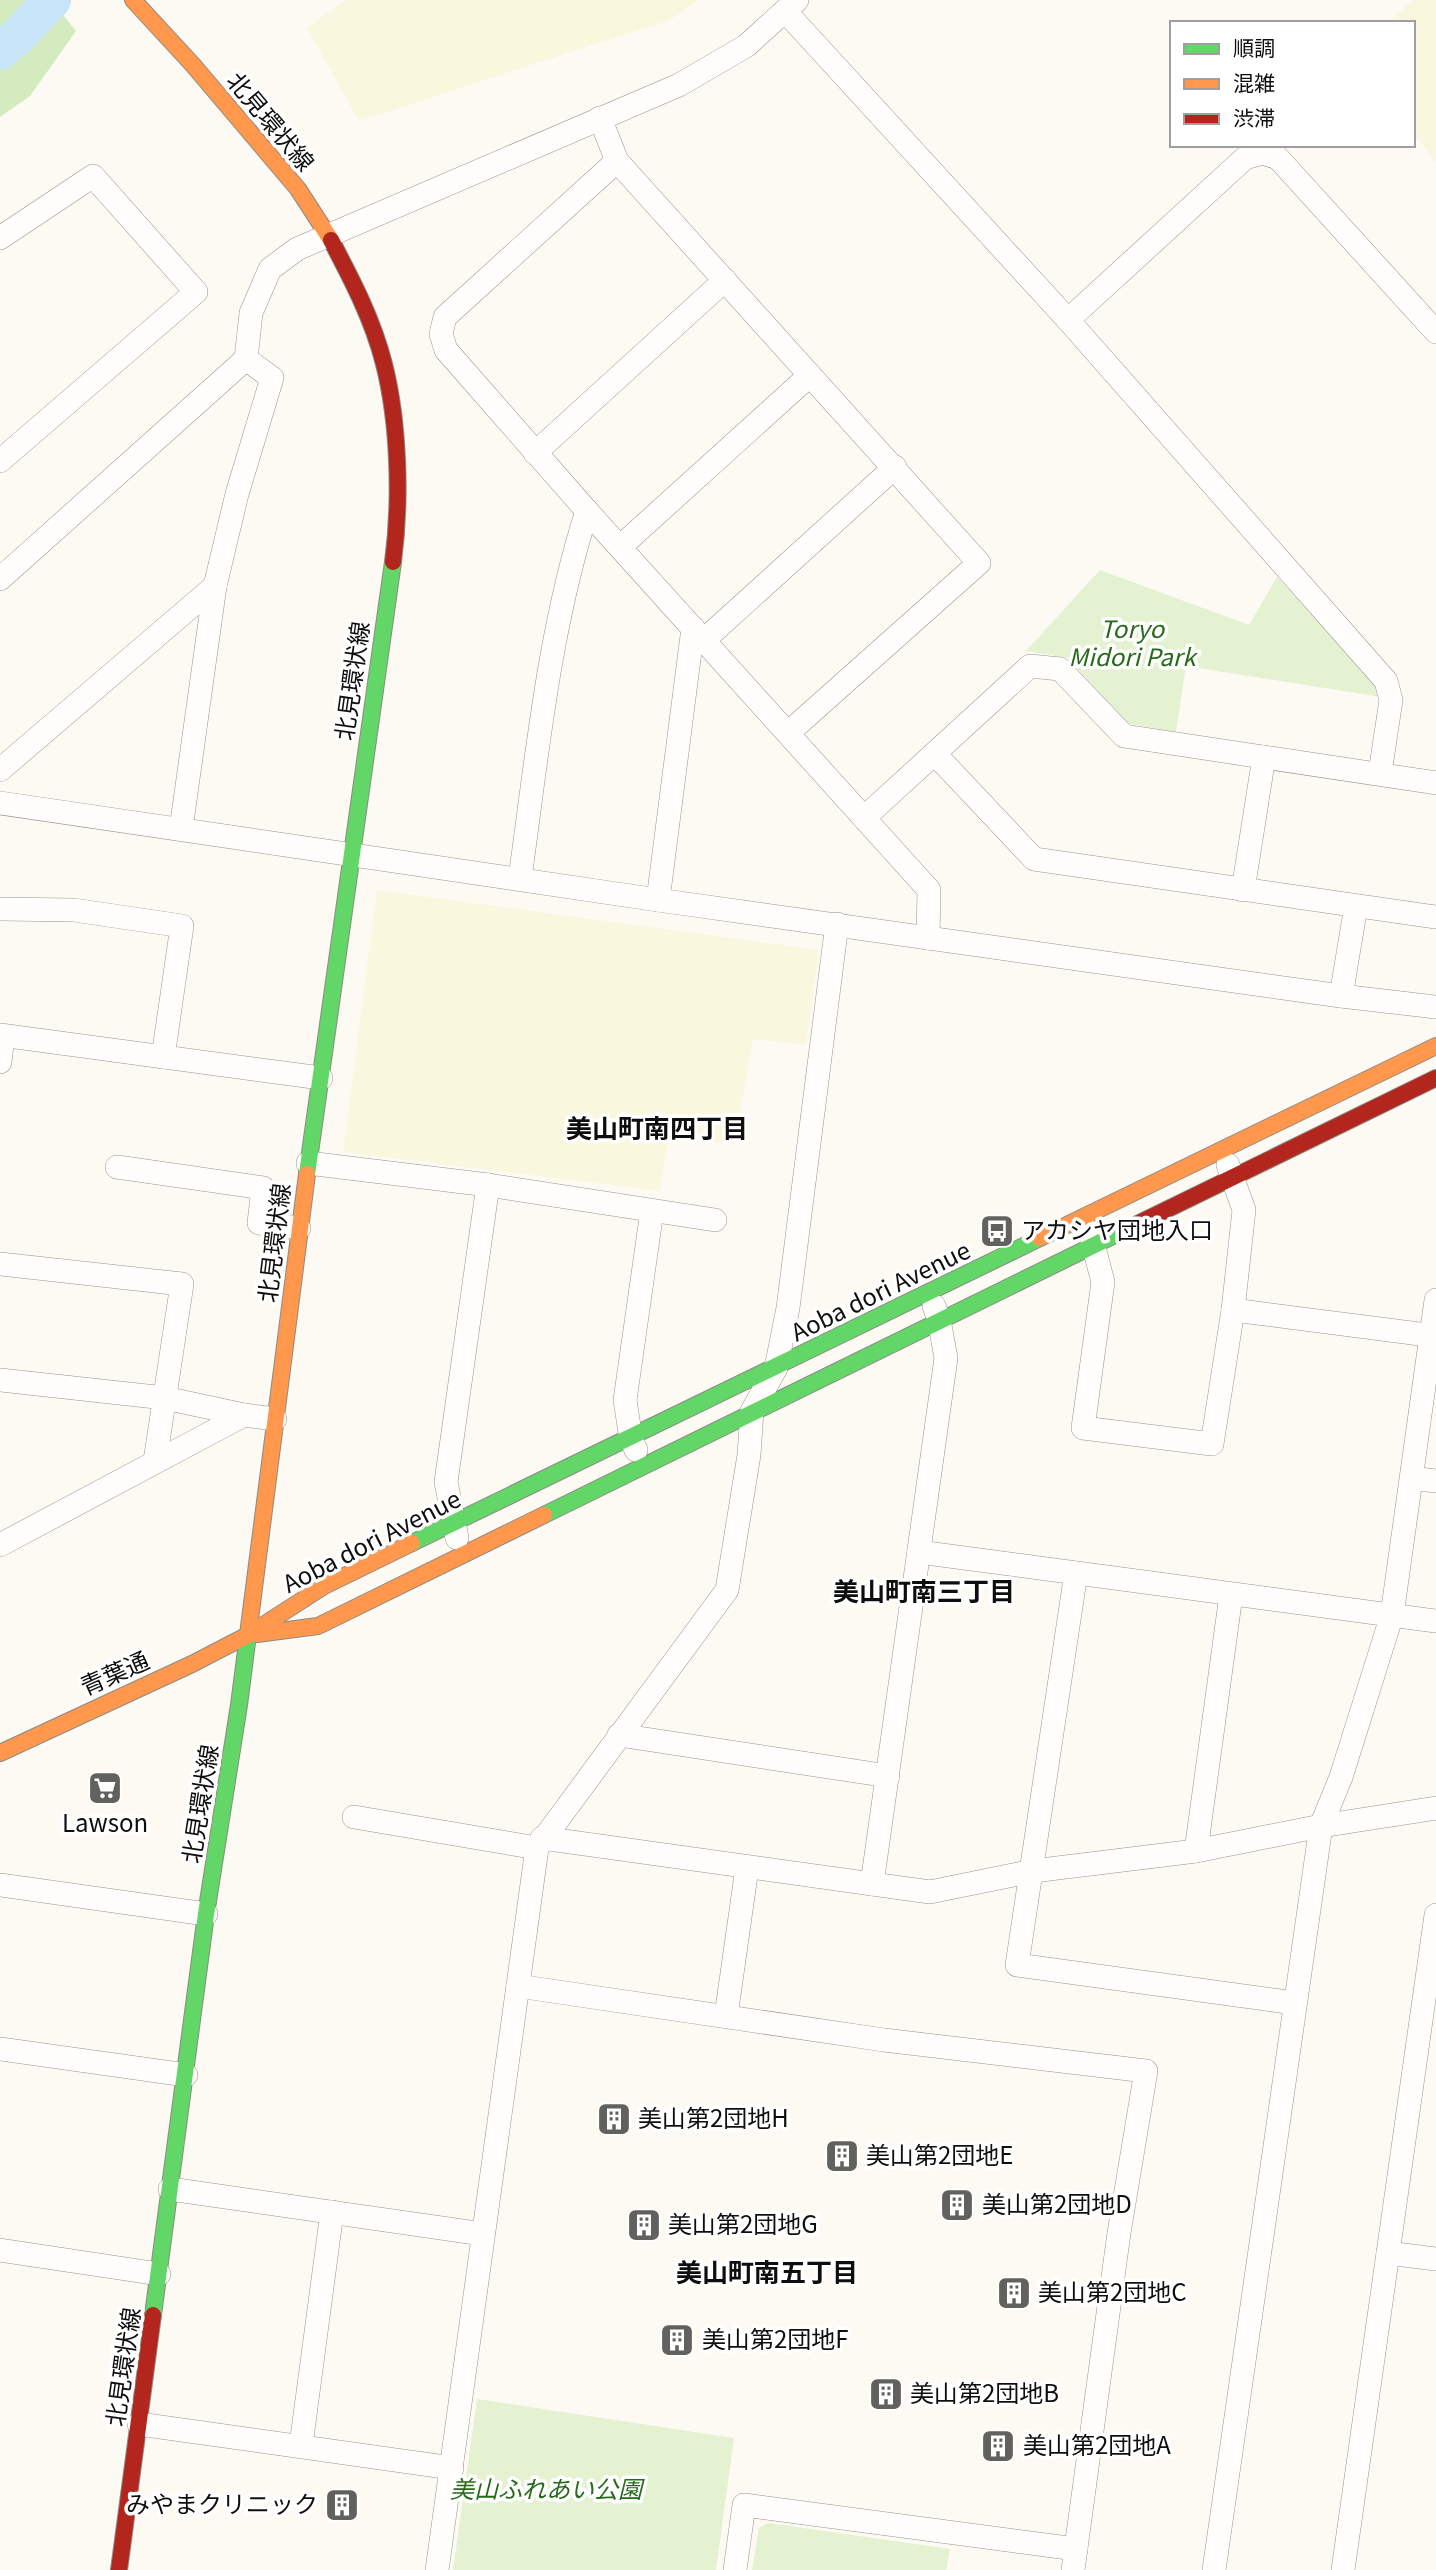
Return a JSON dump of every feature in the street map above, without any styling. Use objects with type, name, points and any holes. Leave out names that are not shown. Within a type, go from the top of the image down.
[{"type":"street","name":"北見環状線","points":[[119,2570],[206,1914],[248,1635],[299,1228],[397,531],[397,449],[384,364],[361,298],[329,236],[298,189],[193,65],[133,0]]},
{"type":"street","points":[[0,579],[246,359],[251,313],[270,269],[297,249],[679,85],[746,46],[791,6],[1386,681],[1391,701],[1380,773]]},
{"type":"street","points":[[600,118],[617,161],[979,563],[788,733]]},
{"type":"street","points":[[1068,320],[1245,158],[1263,153],[1278,158],[1436,332]]},
{"type":"street","points":[[617,161],[445,317],[441,334],[446,350],[535,453],[929,890],[928,938]]},
{"type":"street","points":[[0,238],[93,176],[196,292],[0,461]]},
{"type":"street","points":[[535,453],[725,280]]},
{"type":"street","points":[[181,829],[215,586],[237,494],[272,377],[246,359]]},
{"type":"street","points":[[620,547],[810,375]]},
{"type":"street","points":[[657,900],[698,634],[895,467]]},
{"type":"street","points":[[520,878],[543,710],[570,562],[587,511]]},
{"type":"street","points":[[0,770],[215,586]]},
{"type":"street","points":[[865,817],[1030,666],[1060,668],[1124,736],[1436,783]]},
{"type":"street","points":[[935,754],[1034,859],[1436,917]]},
{"type":"street","points":[[1243,890],[1264,757]]},
{"type":"street","points":[[0,803],[657,900],[1436,1007]]},
{"type":"street","points":[[1341,996],[1356,906]]},
{"type":"street","points":[[0,909],[74,909],[182,926],[163,1057]]},
{"type":"street","points":[[437,2570],[540,1843],[727,1590],[749,1455],[752,1411],[776,1368],[788,1308],[837,924]]},
{"type":"street","points":[[0,1062],[2,1036],[321,1078]]},
{"type":"street","name":"Aoba dori Avenue","points":[[248,1635],[324,1587],[1436,1046]]},
{"type":"street","name":"Aoba dori Avenue","points":[[248,1635],[318,1626],[1436,1078]]},
{"type":"street","points":[[1087,1217],[1103,1282],[1083,1428],[1212,1444],[1233,1310],[1244,1209],[1223,1149]]},
{"type":"street","points":[[308,1163],[488,1185],[715,1220]]},
{"type":"street","points":[[117,1167],[263,1188],[259,1223],[299,1228]]},
{"type":"street","points":[[462,1555],[453,1525],[446,1482],[488,1185]]},
{"type":"street","points":[[642,1465],[631,1439],[625,1400],[652,1211]]},
{"type":"street","points":[[0,1264],[182,1284],[155,1461]]},
{"type":"street","points":[[872,1884],[946,1358],[939,1320],[929,1294]]},
{"type":"street","points":[[1214,2570],[1321,1826],[1341,1777],[1392,1615],[1436,1300]]},
{"type":"street","points":[[1233,1310],[1433,1335]]},
{"type":"street","points":[[0,1380],[165,1398],[275,1419]]},
{"type":"street","points":[[0,1545],[244,1415]]},
{"type":"street","points":[[1412,1478],[1436,1481]]},
{"type":"street","points":[[919,1552],[1436,1621]]},
{"type":"street","points":[[1076,1573],[1017,1965],[1295,2003]]},
{"type":"street","points":[[1196,1852],[1231,1595]]},
{"type":"street","name":"青葉通","points":[[0,1753],[192,1664],[248,1635]]},
{"type":"street","points":[[619,1735],[888,1776]]},
{"type":"street","points":[[354,1817],[930,1892],[1032,1871],[1196,1852],[1321,1826],[1436,1808]]},
{"type":"street","points":[[726,2016],[747,1868]]},
{"type":"street","points":[[0,1885],[206,1914]]},
{"type":"street","points":[[1343,2570],[1436,1915]]},
{"type":"street","points":[[518,1986],[884,2040],[1146,2071],[1119,2233],[1074,2559],[744,2505],[735,2570]]},
{"type":"street","points":[[0,2049],[186,2075]]},
{"type":"street","points":[[170,2189],[483,2234]]},
{"type":"street","points":[[301,2445],[332,2211]]},
{"type":"street","points":[[0,2250],[159,2274]]},
{"type":"street","points":[[1388,2253],[1436,2259]]},
{"type":"street","points":[[139,2424],[452,2468]]},
{"type":"shaded area","points":[[345,0],[699,0],[670,20],[359,121],[307,28]]},
{"type":"shaded area","points":[[1413,0],[1436,0],[1436,162],[1415,136],[1415,21],[1390,21]]},
{"type":"shaded area","points":[[377,890],[819,950],[806,1045],[753,1039],[734,1145],[669,1135],[660,1191],[343,1152]]},
{"type":"green space","points":[[0,0],[51,0],[76,31],[30,96],[0,117]]},
{"type":"green space","name":"Toryo Midori Park","points":[[1100,570],[1249,625],[1277,577],[1374,680],[1381,697],[1186,666],[1176,732],[1125,723],[1068,658],[1026,651]]},
{"type":"green space","name":"美山ふれあい公園","points":[[477,2399],[734,2438],[716,2570],[453,2570]]},
{"type":"green space","points":[[768,2523],[950,2549],[946,2570],[752,2570],[759,2528]]},
{"type":"waterway","points":[[0,51],[52,0]]},
{"type":"traffic: fast","points":[[307,1174],[393,562]]},
{"type":"traffic: fast","points":[[544,1515],[1127,1229]]},
{"type":"traffic: fast","points":[[412,1543],[1040,1238]]},
{"type":"traffic: fast","points":[[153,2315],[206,1914],[249,1627]]},
{"type":"traffic: slow","points":[[133,0],[193,65],[298,189],[331,240]]},
{"type":"traffic: slow","points":[[1040,1238],[1436,1046]]},
{"type":"traffic: slow","points":[[249,1627],[307,1174]]},
{"type":"traffic: slow","points":[[257,1634],[318,1626],[544,1515]]},
{"type":"traffic: slow","points":[[0,1753],[192,1664],[248,1635],[324,1586],[412,1543]]},
{"type":"traffic: jam","points":[[331,240],[368,316],[389,387],[397,462],[393,562]]},
{"type":"traffic: jam","points":[[1127,1229],[1436,1078]]},
{"type":"traffic: jam","points":[[119,2570],[153,2315]]},
{"type":"place","name":"アカシヤ団地入口","points":[[997,1231]]},
{"type":"place","name":"Lawson","points":[[105,1788]]},
{"type":"place","name":"美山第2団地H","points":[[614,2119]]},
{"type":"place","name":"美山第2団地E","points":[[842,2156]]},
{"type":"place","name":"美山第2団地D","points":[[957,2205]]},
{"type":"place","name":"美山第2団地G","points":[[644,2225]]},
{"type":"place","name":"美山第2団地C","points":[[1014,2293]]},
{"type":"place","name":"美山第2団地F","points":[[677,2340]]},
{"type":"place","name":"美山第2団地B","points":[[886,2394]]},
{"type":"place","name":"美山第2団地A","points":[[998,2446]]},
{"type":"place","name":"みやまクリニック","points":[[342,2505]]},
{"type":"district","name":"美山町南四丁目","points":[[657,1129]]},
{"type":"district","name":"美山町南三丁目","points":[[924,1592]]},
{"type":"district","name":"美山町南五丁目","points":[[767,2273]]}]
